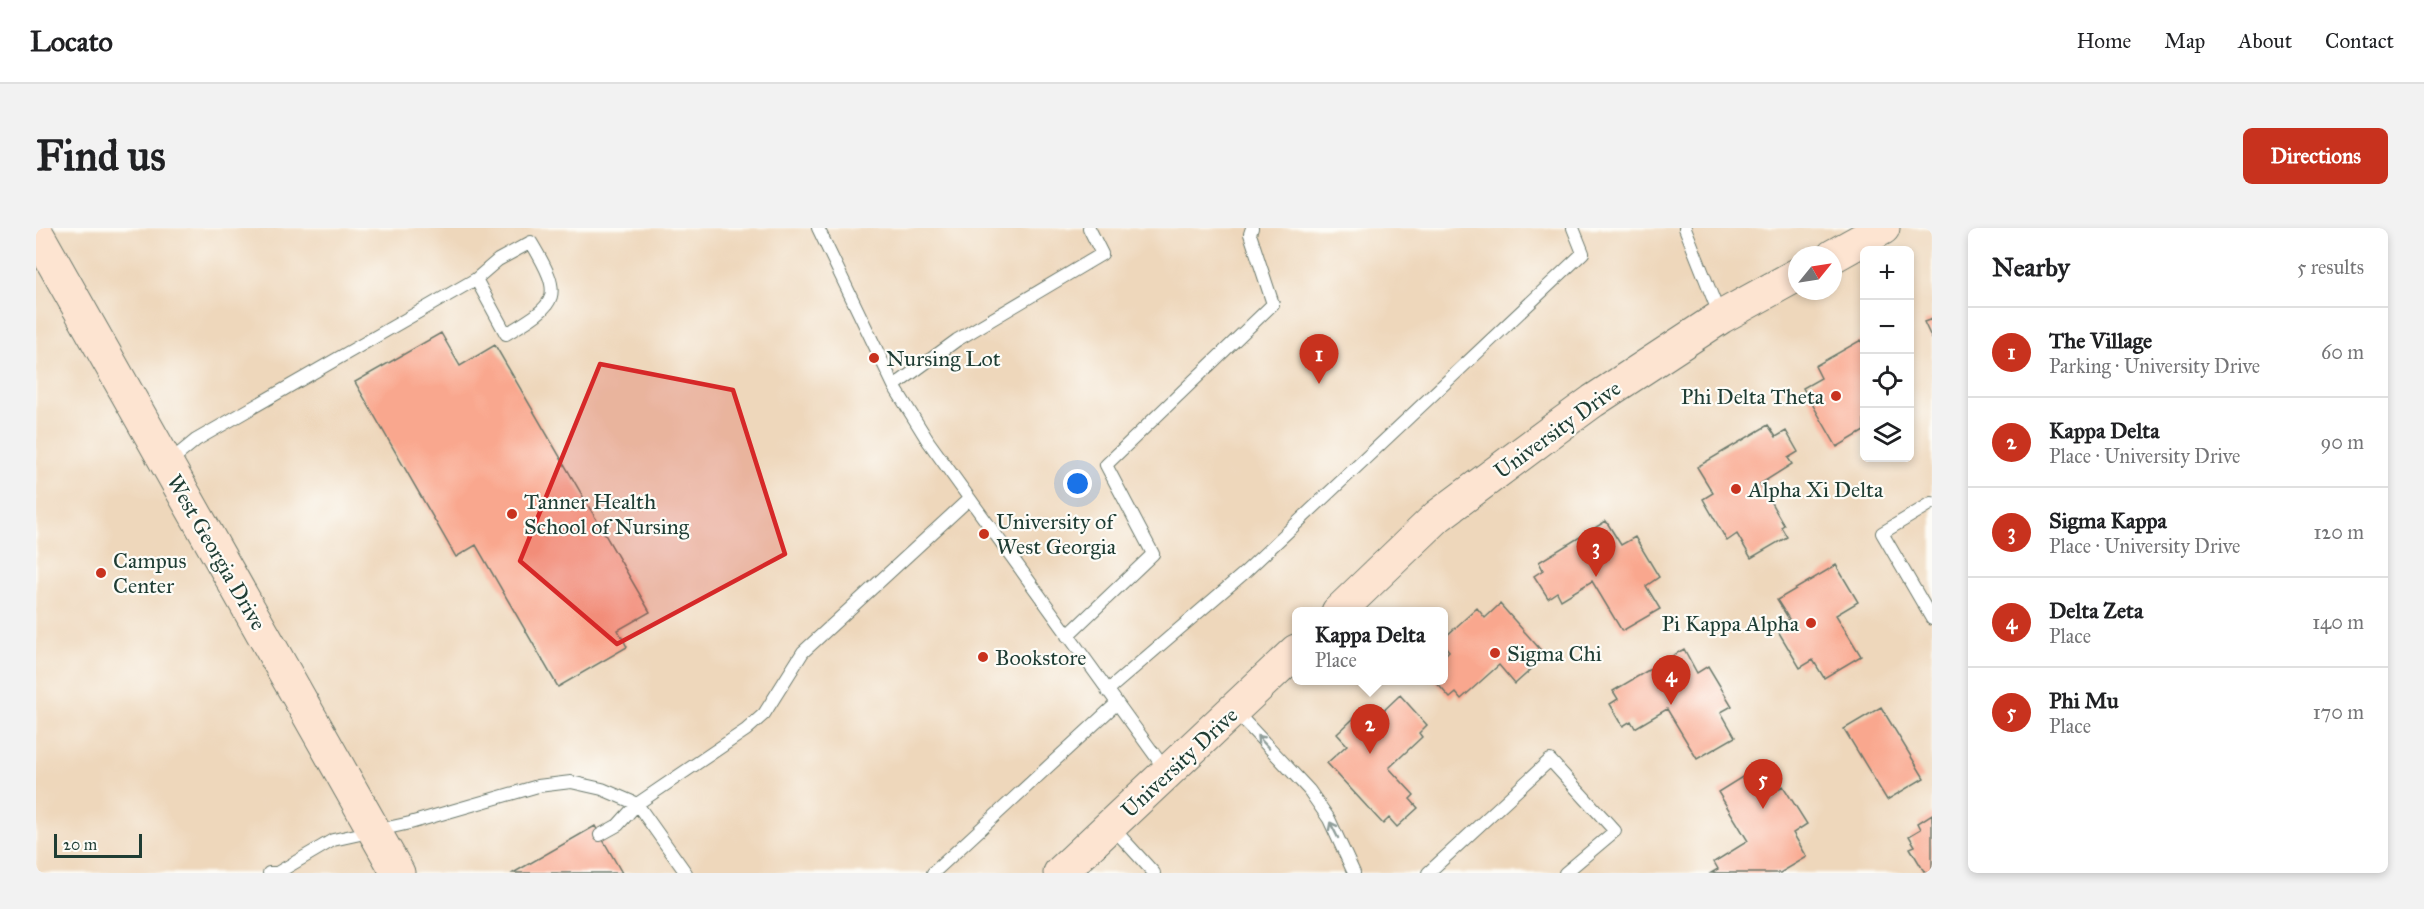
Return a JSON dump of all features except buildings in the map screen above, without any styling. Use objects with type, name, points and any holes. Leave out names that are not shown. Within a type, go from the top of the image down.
[{"type":"street","points":[[1842,250],[1883,228]]},
{"type":"street","name":"West Georgia Drive","points":[[36,232],[398,873]]},
{"type":"street","name":"University Drive","points":[[1343,607],[1438,516],[1593,401],[1721,317],[1788,280]]},
{"type":"street","name":"University Drive","points":[[1060,873],[1292,655]]},
{"type":"lane","points":[[818,228],[894,386],[928,441],[1167,773]]},
{"type":"lane","points":[[894,386],[957,340],[1102,254],[1089,228]]},
{"type":"lane","points":[[1067,636],[1153,554],[1106,465],[1273,304],[1250,234],[1252,228]]},
{"type":"lane","points":[[1107,691],[1243,573],[1583,253],[1573,228]]},
{"type":"lane","points":[[1685,228],[1721,317]]},
{"type":"lane","points":[[167,464],[196,440],[476,279],[498,260],[531,242],[550,276],[553,291],[548,304],[539,315],[506,334],[476,279]]},
{"type":"lane","points":[[600,835],[618,825],[637,804],[746,730],[776,696],[803,652],[969,499]]},
{"type":"lane","points":[[1932,503],[1882,533],[1932,619]]},
{"type":"lane","points":[[933,873],[1116,704]]},
{"type":"lane","points":[[1234,711],[1308,790],[1329,819],[1354,873]]},
{"type":"lane","points":[[1428,873],[1550,760],[1615,831],[1565,873]]},
{"type":"lane","points":[[269,873],[277,873],[333,840],[410,823],[538,786],[571,782],[602,789],[637,804],[686,873]]},
{"type":"lane","points":[[1111,826],[1154,873]]},
{"type":"highlighted area","points":[[600,364],[733,390],[785,554],[617,644],[520,561]]},
{"type":"shaded area","name":"University of West Georgia","points":[[36,228],[1932,228],[1932,873],[36,873]]},
{"type":"place","name":"Nursing Lot","points":[[874,358]]},
{"type":"place","name":"The Village","points":[[1319,384]]},
{"type":"place","name":"Phi Delta Theta","points":[[1836,396]]},
{"type":"place","name":"Alpha Xi Delta","points":[[1736,489]]},
{"type":"place","name":"Tanner Health School of Nursing","points":[[512,514]]},
{"type":"place","name":"University of West Georgia","points":[[984,534]]},
{"type":"place","name":"Campus Center","points":[[101,573]]},
{"type":"place","name":"Sigma Kappa","points":[[1596,577]]},
{"type":"place","name":"Pi Kappa Alpha","points":[[1811,623]]},
{"type":"place","name":"Sigma Chi","points":[[1495,653]]},
{"type":"place","name":"Bookstore","points":[[983,657]]},
{"type":"place","name":"Delta Zeta","points":[[1671,705]]},
{"type":"place","name":"Kappa Delta","points":[[1370,754]]},
{"type":"place","name":"Phi Mu","points":[[1763,809]]}]
